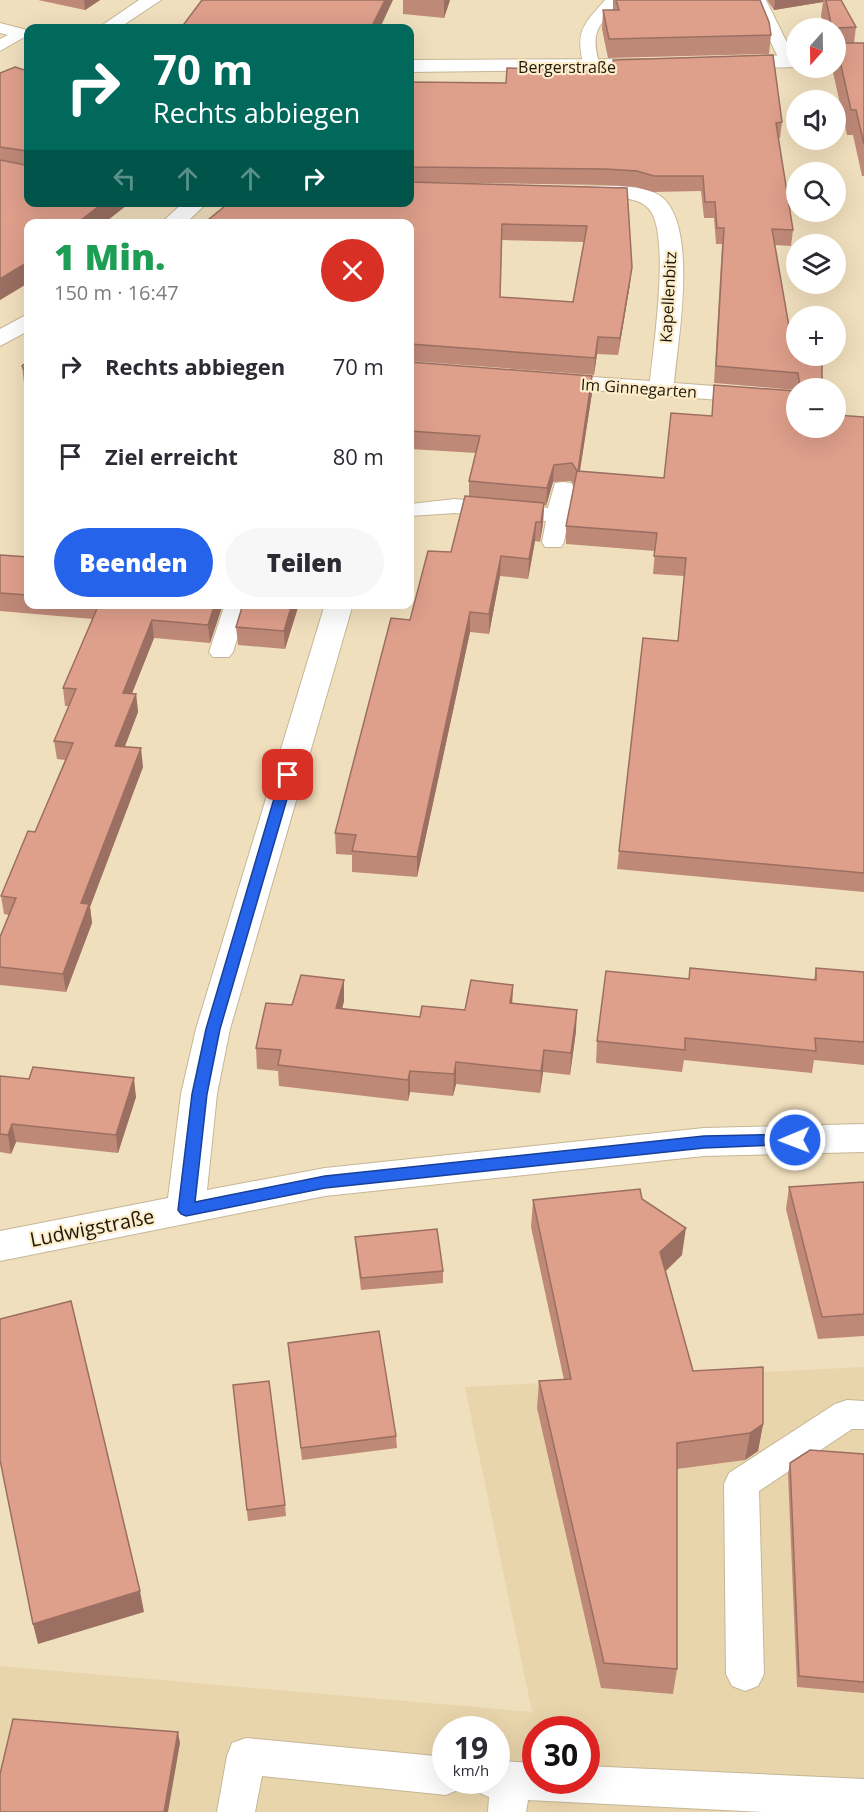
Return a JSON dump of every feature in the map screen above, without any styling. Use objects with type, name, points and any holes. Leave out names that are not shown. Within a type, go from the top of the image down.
[{"type":"street","points":[[143,24],[147,4]]},
{"type":"street","points":[[113,24],[147,4]]},
{"type":"street","points":[[711,64],[786,61]]},
{"type":"street","name":"Bergerstraße","points":[[414,66],[678,65]]},
{"type":"street","name":"Kapellenbitz","points":[[558,192],[632,195],[656,202],[665,215],[671,246],[671,281],[661,390]]},
{"type":"street","points":[[177,219],[192,207]]},
{"type":"street","name":"Im Ginnegarten","points":[[520,379],[786,398]]},
{"type":"street","points":[[186,1210],[199,1094],[213,1029],[338,609]]},
{"type":"street","name":"Ludwigstraße","points":[[0,1246],[325,1182],[704,1142],[864,1138]]},
{"type":"lane","points":[[592,67],[584,42],[589,27],[612,1],[644,0]]},
{"type":"lane","points":[[758,0],[786,50]]},
{"type":"lane","points":[[0,28],[22,33],[0,46]]},
{"type":"lane","points":[[553,542],[563,488]]},
{"type":"lane","points":[[414,510],[455,506],[558,515]]},
{"type":"lane","points":[[220,652],[235,609]]},
{"type":"lane","points":[[745,1674],[741,1484],[848,1414],[864,1415]]},
{"type":"lane","points":[[236,1812],[246,1756],[432,1775]]},
{"type":"lane","points":[[510,1792],[864,1798]]},
{"type":"shaded area","points":[[864,1367],[864,1812],[0,1812],[0,1666],[532,1712],[465,1387]]},
{"type":"building","points":[[202,0],[385,0],[373,24],[184,24]]},
{"type":"building","points":[[616,0],[760,0],[769,22],[771,35],[609,39],[603,10],[619,10]]},
{"type":"building","points":[[826,0],[841,0],[856,27],[846,28],[846,18],[830,18]]},
{"type":"building","points":[[846,43],[864,43],[864,144],[856,110],[851,110],[844,78],[846,78]]},
{"type":"building","points":[[773,55],[782,122],[776,123],[786,186],[786,222],[792,222],[793,230],[772,229],[786,309],[786,366],[822,366],[822,378],[799,378],[798,373],[716,366],[724,228],[717,228],[715,202],[705,202],[703,176],[654,176],[637,171],[605,169],[414,167],[414,82],[506,83],[507,68],[615,72],[613,60]]},
{"type":"building","points":[[15,67],[24,70],[24,151],[0,147],[0,73]]},
{"type":"building","points":[[0,160],[24,165],[24,207],[98,207],[82,219],[24,219],[24,264],[0,279]]},
{"type":"building","points":[[414,182],[627,188],[632,267],[620,338],[598,337],[595,358],[414,344],[414,219],[209,219],[224,207],[414,207]],"holes":[[[502,224],[587,226],[573,302],[500,297]]]},
{"type":"building","points":[[414,362],[592,376],[578,471],[664,478],[671,413],[712,416],[714,385],[786,390],[786,438],[846,438],[846,416],[864,417],[864,873],[619,851],[643,638],[678,641],[686,558],[654,556],[657,533],[566,526],[577,471],[572,463],[554,465],[547,488],[469,481],[480,436],[414,431]]},
{"type":"building","points":[[465,496],[544,503],[541,522],[536,522],[529,559],[501,556],[489,614],[470,612],[417,857],[352,851],[356,835],[335,833],[391,618],[410,620],[428,551],[451,552]]},
{"type":"building","points":[[0,555],[24,557],[24,595],[0,593]]},
{"type":"building","points":[[97,609],[213,609],[208,625],[152,620],[123,693],[136,694],[115,746],[141,748],[81,903],[89,904],[63,974],[0,967],[0,937],[16,898],[1,896],[28,831],[35,832],[73,743],[54,741],[76,689],[63,688]]},
{"type":"building","points":[[241,609],[291,609],[284,631],[236,627]]},
{"type":"building","points":[[690,968],[816,980],[816,968],[864,972],[864,1042],[815,1038],[816,1051],[685,1038],[685,1050],[597,1041],[606,971],[689,979]]},
{"type":"building","points":[[301,975],[344,980],[336,1008],[420,1017],[422,1006],[465,1010],[471,980],[513,985],[510,1003],[577,1010],[571,1053],[544,1050],[541,1071],[456,1062],[454,1074],[410,1071],[408,1080],[278,1065],[281,1050],[256,1048],[266,1003],[292,1005]]},
{"type":"building","points":[[33,1067],[134,1078],[116,1135],[12,1124],[8,1135],[0,1134],[0,1076],[29,1079]]},
{"type":"building","points":[[864,1182],[864,1314],[822,1317],[789,1187]]},
{"type":"building","points":[[640,1189],[642,1199],[686,1228],[660,1252],[693,1371],[763,1367],[763,1424],[750,1433],[677,1443],[677,1669],[604,1663],[539,1381],[571,1379],[533,1200]]},
{"type":"building","points":[[437,1229],[443,1271],[361,1278],[355,1237]]},
{"type":"building","points":[[71,1301],[140,1591],[33,1624],[0,1460],[0,1319]]},
{"type":"building","points":[[379,1331],[396,1436],[301,1448],[288,1343]]},
{"type":"building","points":[[269,1381],[285,1505],[247,1510],[233,1385]]},
{"type":"building","points":[[810,1450],[864,1454],[864,1682],[799,1676],[790,1463]]},
{"type":"building","points":[[13,1719],[178,1732],[164,1812],[0,1812],[0,1774]]},
{"type":"route","points":[[288,775],[213,1029],[199,1094],[186,1210],[325,1182],[704,1142],[795,1140]]}]
